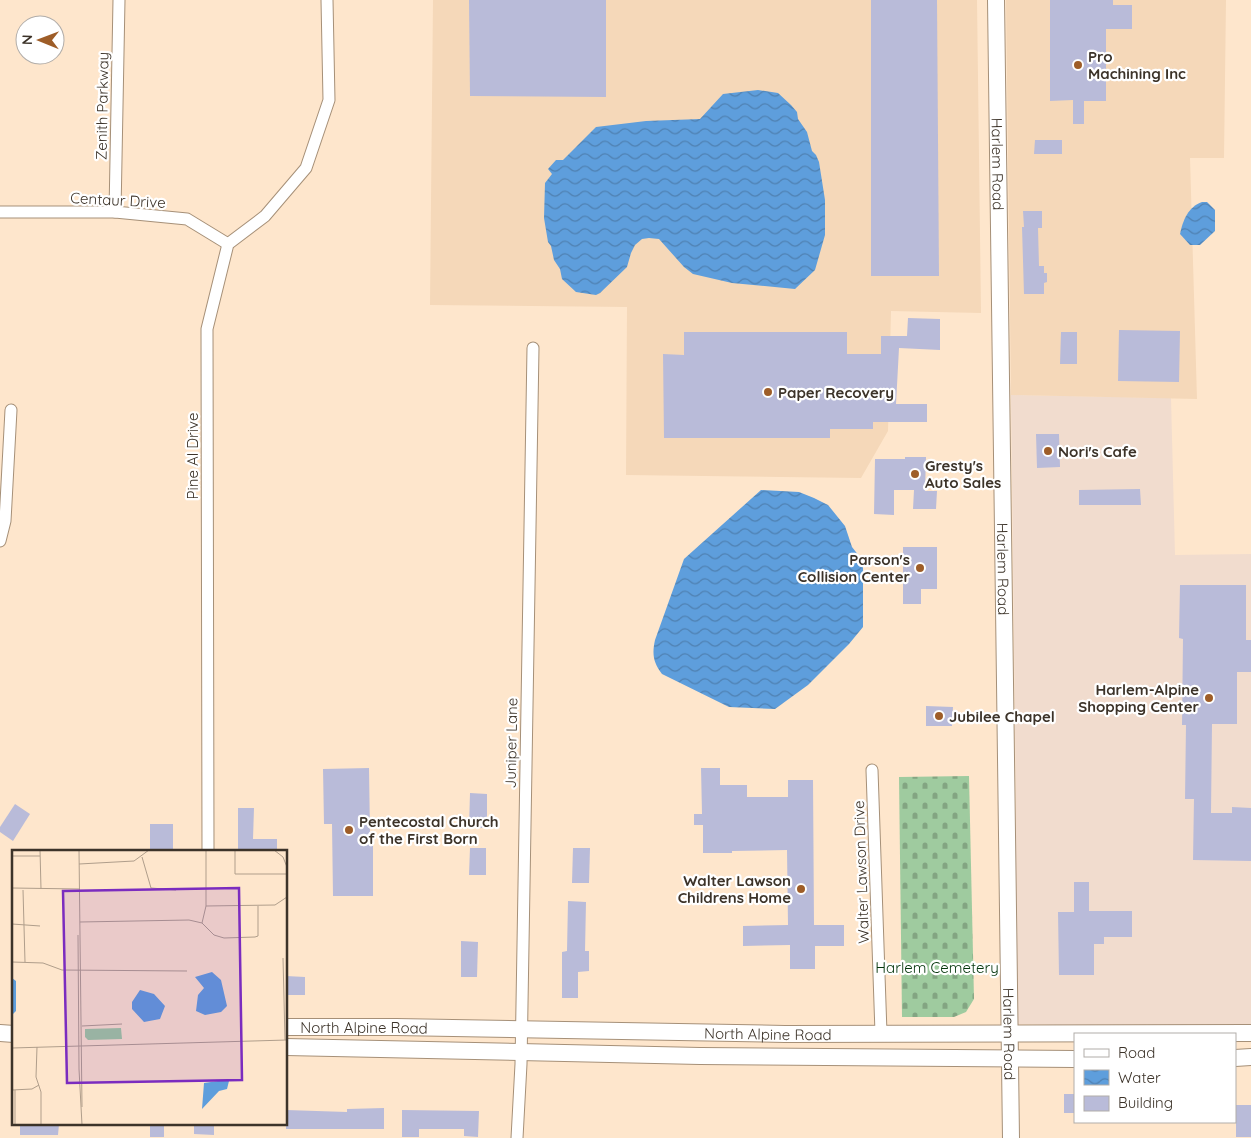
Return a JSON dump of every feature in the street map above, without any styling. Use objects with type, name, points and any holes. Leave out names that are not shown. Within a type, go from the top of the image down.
[{"type":"main road","name":"Harlem Road","points":[[996,0],[1011,1138]]},
{"type":"main road","name":"North Alpine Road","points":[[288,1027],[396,1027],[785,1034],[1009,1032],[1251,1033]]},
{"type":"main road","name":"North Alpine Road","points":[[288,1047],[700,1056],[1074,1059]]},
{"type":"main road","points":[[1236,1058],[1251,1057]]},
{"type":"street","name":"Zenith Parkway","points":[[116,212],[119,0]]},
{"type":"street","points":[[228,244],[265,216],[306,168],[329,100],[327,0]]},
{"type":"street","name":"Centaur Drive","points":[[0,212],[116,212],[187,219],[228,244]]},
{"type":"street","name":"Pine Al Drive","points":[[208,850],[207,328],[228,244]]},
{"type":"street","name":"Juniper Lane","points":[[517,1138],[521,1052],[533,348]]},
{"type":"street","points":[[0,541],[5,521],[11,410]]},
{"type":"street","name":"Walter Lawson Drive","points":[[872,770],[881,1033]]},
{"type":"shaded area","points":[[433,0],[977,0],[981,313],[891,311],[888,431],[861,478],[626,475],[627,307],[430,305]]},
{"type":"shaded area","points":[[1006,0],[1226,0],[1224,158],[1190,158],[1197,399],[1011,395]]},
{"type":"shaded area","points":[[1011,395],[1171,398],[1175,555],[1251,554],[1251,1026],[1184,1028],[1015,1024],[1016,807]]},
{"type":"green space","name":"Harlem Cemetery","points":[[969,776],[974,999],[966,1012],[954,1017],[902,1017],[899,777]]},
{"type":"water","points":[[758,90],[778,93],[797,112],[798,119],[807,132],[812,151],[819,162],[825,200],[825,235],[815,270],[795,289],[732,283],[693,274],[684,267],[659,239],[649,238],[642,239],[635,245],[627,267],[596,295],[576,292],[562,279],[560,269],[554,260],[551,246],[548,242],[544,218],[545,183],[552,174],[548,169],[556,160],[563,160],[596,127],[646,121],[700,119],[723,94]]},
{"type":"water","points":[[1202,202],[1207,202],[1215,210],[1215,231],[1200,245],[1190,245],[1180,234],[1181,229],[1193,207]]},
{"type":"water","points":[[761,490],[799,492],[828,505],[845,526],[852,547],[863,561],[863,627],[849,644],[808,685],[775,709],[729,707],[662,674],[655,662],[654,654],[655,640],[684,559]]},
{"type":"building","points":[[469,0],[606,0],[606,97],[470,96]]},
{"type":"building","points":[[871,0],[937,0],[939,276],[871,276]]},
{"type":"building","name":"Pro Machining Inc","points":[[1050,0],[1113,0],[1113,5],[1132,5],[1132,29],[1106,29],[1106,101],[1084,101],[1084,124],[1073,124],[1073,100],[1050,101]]},
{"type":"building","points":[[1035,140],[1062,140],[1062,154],[1034,154]]},
{"type":"building","points":[[1023,211],[1042,211],[1042,228],[1038,228],[1039,266],[1044,266],[1044,273],[1047,273],[1047,282],[1044,283],[1044,294],[1024,294]]},
{"type":"building","name":"Paper Recovery","points":[[908,318],[940,319],[940,350],[899,348],[896,404],[927,404],[927,422],[873,422],[873,429],[830,429],[830,438],[664,438],[663,354],[684,355],[684,332],[847,332],[847,354],[881,354],[881,336],[907,336]]},
{"type":"building","points":[[1119,330],[1180,331],[1179,382],[1118,381]]},
{"type":"building","points":[[1061,332],[1077,332],[1077,364],[1060,364]]},
{"type":"building","name":"Nori's Cafe","points":[[1036,434],[1059,434],[1060,467],[1037,468]]},
{"type":"building","points":[[905,457],[926,457],[925,491],[937,491],[936,509],[913,509],[914,490],[894,490],[894,515],[874,514],[875,459],[905,459]]},
{"type":"building","points":[[1140,489],[1141,505],[1079,505],[1079,490]]},
{"type":"building","name":"Parson's Collision Center","points":[[903,547],[937,547],[937,589],[921,589],[921,604],[903,604]]},
{"type":"building","name":"Harlem-Alpine Shopping Center","points":[[1180,585],[1246,585],[1246,640],[1251,640],[1251,672],[1237,672],[1237,724],[1212,724],[1211,813],[1232,813],[1232,807],[1251,808],[1251,861],[1193,860],[1194,799],[1185,799],[1186,725],[1182,725],[1183,639],[1179,638]]},
{"type":"building","name":"Jubilee Chapel","points":[[926,706],[953,707],[952,726],[926,726]]},
{"type":"building","name":"Pentecostal Church of the First Born","points":[[369,768],[370,834],[373,834],[373,896],[333,896],[332,824],[324,824],[323,769]]},
{"type":"building","name":"Walter Lawson Childrens Home","points":[[701,768],[720,768],[720,785],[747,785],[747,797],[788,797],[788,780],[813,780],[814,925],[844,925],[844,946],[815,946],[815,969],[790,969],[790,945],[743,946],[743,926],[788,925],[787,850],[703,853],[703,825],[694,825],[694,814],[702,814]]},
{"type":"building","points":[[470,793],[487,794],[487,828],[469,828]]},
{"type":"building","points":[[15,804],[30,814],[13,841],[0,832],[0,827]]},
{"type":"building","points":[[238,808],[254,808],[253,839],[277,839],[277,850],[238,850]]},
{"type":"building","points":[[150,824],[173,824],[173,850],[150,850]]},
{"type":"building","points":[[470,848],[486,848],[486,875],[469,875]]},
{"type":"building","points":[[573,848],[590,848],[589,883],[572,883]]},
{"type":"building","points":[[1074,882],[1089,882],[1089,911],[1132,911],[1132,937],[1104,937],[1104,944],[1094,944],[1094,975],[1059,975],[1058,912],[1074,912]]},
{"type":"building","points":[[568,901],[586,902],[585,951],[589,951],[589,971],[578,972],[578,998],[562,998],[562,952],[567,951]]},
{"type":"building","points":[[461,941],[478,942],[477,977],[461,977]]},
{"type":"building","points":[[288,976],[305,977],[305,995],[288,995]]},
{"type":"building","points":[[1064,1094],[1074,1094],[1074,1113],[1064,1113]]},
{"type":"building","points":[[1236,1105],[1251,1105],[1251,1137],[1236,1137]]},
{"type":"building","points":[[384,1108],[384,1129],[286,1129],[286,1126],[288,1126],[288,1110],[347,1112],[347,1109]]},
{"type":"building","points":[[402,1110],[479,1111],[478,1137],[464,1136],[464,1129],[419,1129],[419,1137],[402,1137]]},
{"type":"building","points":[[20,1126],[59,1126],[58,1135],[20,1135]]},
{"type":"building","points":[[150,1126],[164,1126],[164,1137],[150,1137]]},
{"type":"building","points":[[194,1126],[214,1126],[214,1135],[194,1134]]},
{"type":"place","name":"Pro Machining Inc","points":[[1078,65]]},
{"type":"place","name":"Paper Recovery","points":[[768,392]]},
{"type":"place","name":"Nori's Cafe","points":[[1048,451]]},
{"type":"place","name":"Gresty's Auto Sales","points":[[915,474]]},
{"type":"place","name":"Parson's Collision Center","points":[[920,568]]},
{"type":"place","name":"Harlem-Alpine Shopping Center","points":[[1209,698]]},
{"type":"place","name":"Jubilee Chapel","points":[[939,716]]},
{"type":"place","name":"Pentecostal Church of the First Born","points":[[349,830]]},
{"type":"place","name":"Walter Lawson Childrens Home","points":[[801,889]]}]
